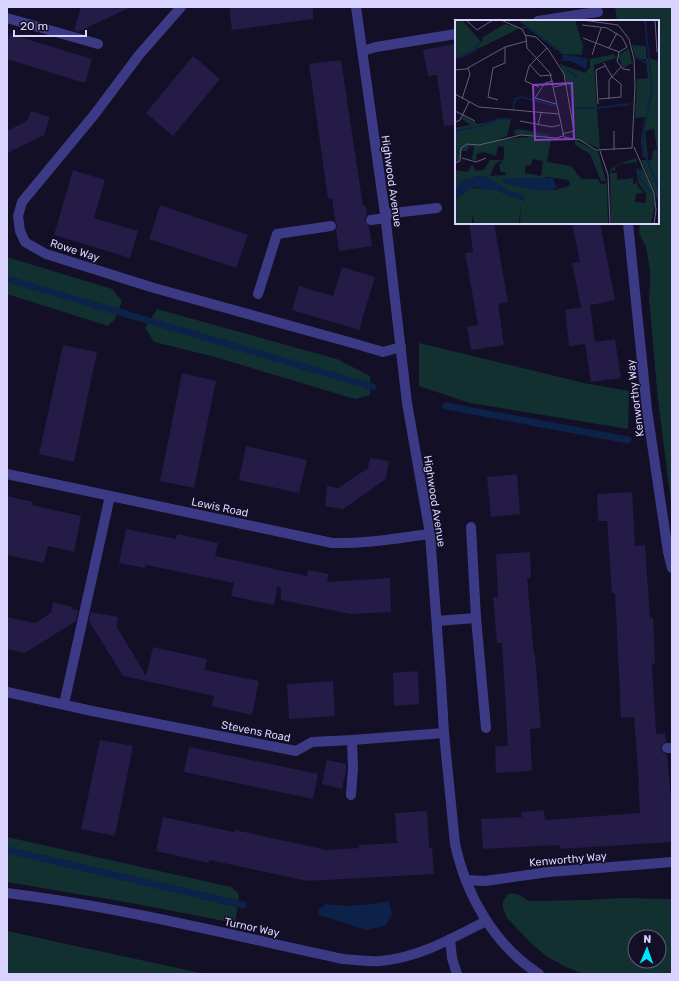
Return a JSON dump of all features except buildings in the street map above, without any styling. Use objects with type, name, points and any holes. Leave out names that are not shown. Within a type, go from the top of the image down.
[{"type":"street","name":"Rowe Way","points":[[181,7],[139,55],[94,115],[22,202],[18,216],[20,231],[26,242],[46,254],[154,288],[383,352],[401,347]]},
{"type":"street","name":"Highwood Avenue","points":[[356,7],[386,216],[407,403],[430,534],[444,733],[455,844],[466,880],[486,921],[507,947],[539,974]]},
{"type":"street","points":[[544,20],[583,14],[598,14]]},
{"type":"street","points":[[7,18],[98,44]]},
{"type":"street","points":[[363,51],[376,47],[455,34]]},
{"type":"street","points":[[370,220],[437,208]]},
{"type":"street","name":"Kenworthy Way","points":[[628,224],[647,410],[668,552],[672,568]]},
{"type":"street","points":[[258,294],[277,234],[331,226]]},
{"type":"street","name":"Lewis Road","points":[[7,474],[332,543],[390,540],[430,534]]},
{"type":"street","points":[[64,704],[110,496]]},
{"type":"street","points":[[471,527],[476,618],[486,728]]},
{"type":"street","points":[[437,622],[476,618]]},
{"type":"street","name":"Stevens Road","points":[[7,692],[92,711],[296,751],[312,742],[444,733]]},
{"type":"street","points":[[351,795],[353,768],[352,740]]},
{"type":"street","name":"Kenworthy Way","points":[[466,880],[485,881],[548,872],[672,862]]},
{"type":"street","name":"Turnor Way","points":[[7,893],[136,914],[343,959],[381,961],[426,951],[486,921]]},
{"type":"street","points":[[450,940],[452,958],[457,974]]},
{"type":"green space","points":[[615,7],[672,7],[672,510],[658,400],[649,299],[650,270],[646,247],[639,233],[640,224],[659,224],[659,20],[617,20]]},
{"type":"green space","points":[[7,257],[112,289],[122,301],[115,319],[108,326],[7,294]]},
{"type":"green space","points":[[157,309],[337,359],[370,376],[370,395],[355,399],[215,357],[154,342],[145,328]]},
{"type":"green space","points":[[419,343],[584,383],[629,391],[628,429],[470,403],[419,386]]},
{"type":"green space","points":[[7,837],[231,887],[238,893],[239,898],[235,923],[131,903],[7,882]]},
{"type":"green space","points":[[511,893],[520,895],[529,901],[620,898],[672,899],[672,974],[583,974],[564,966],[546,956],[507,918],[503,908],[503,902],[507,895]]},
{"type":"green space","points":[[7,931],[205,974],[7,974]]},
{"type":"water","points":[[389,901],[392,915],[385,926],[366,930],[319,915],[319,909],[326,904],[348,906]]},
{"type":"waterway","points":[[7,279],[373,387]]},
{"type":"waterway","points":[[446,406],[628,440]]},
{"type":"waterway","points":[[7,850],[243,905]]}]
